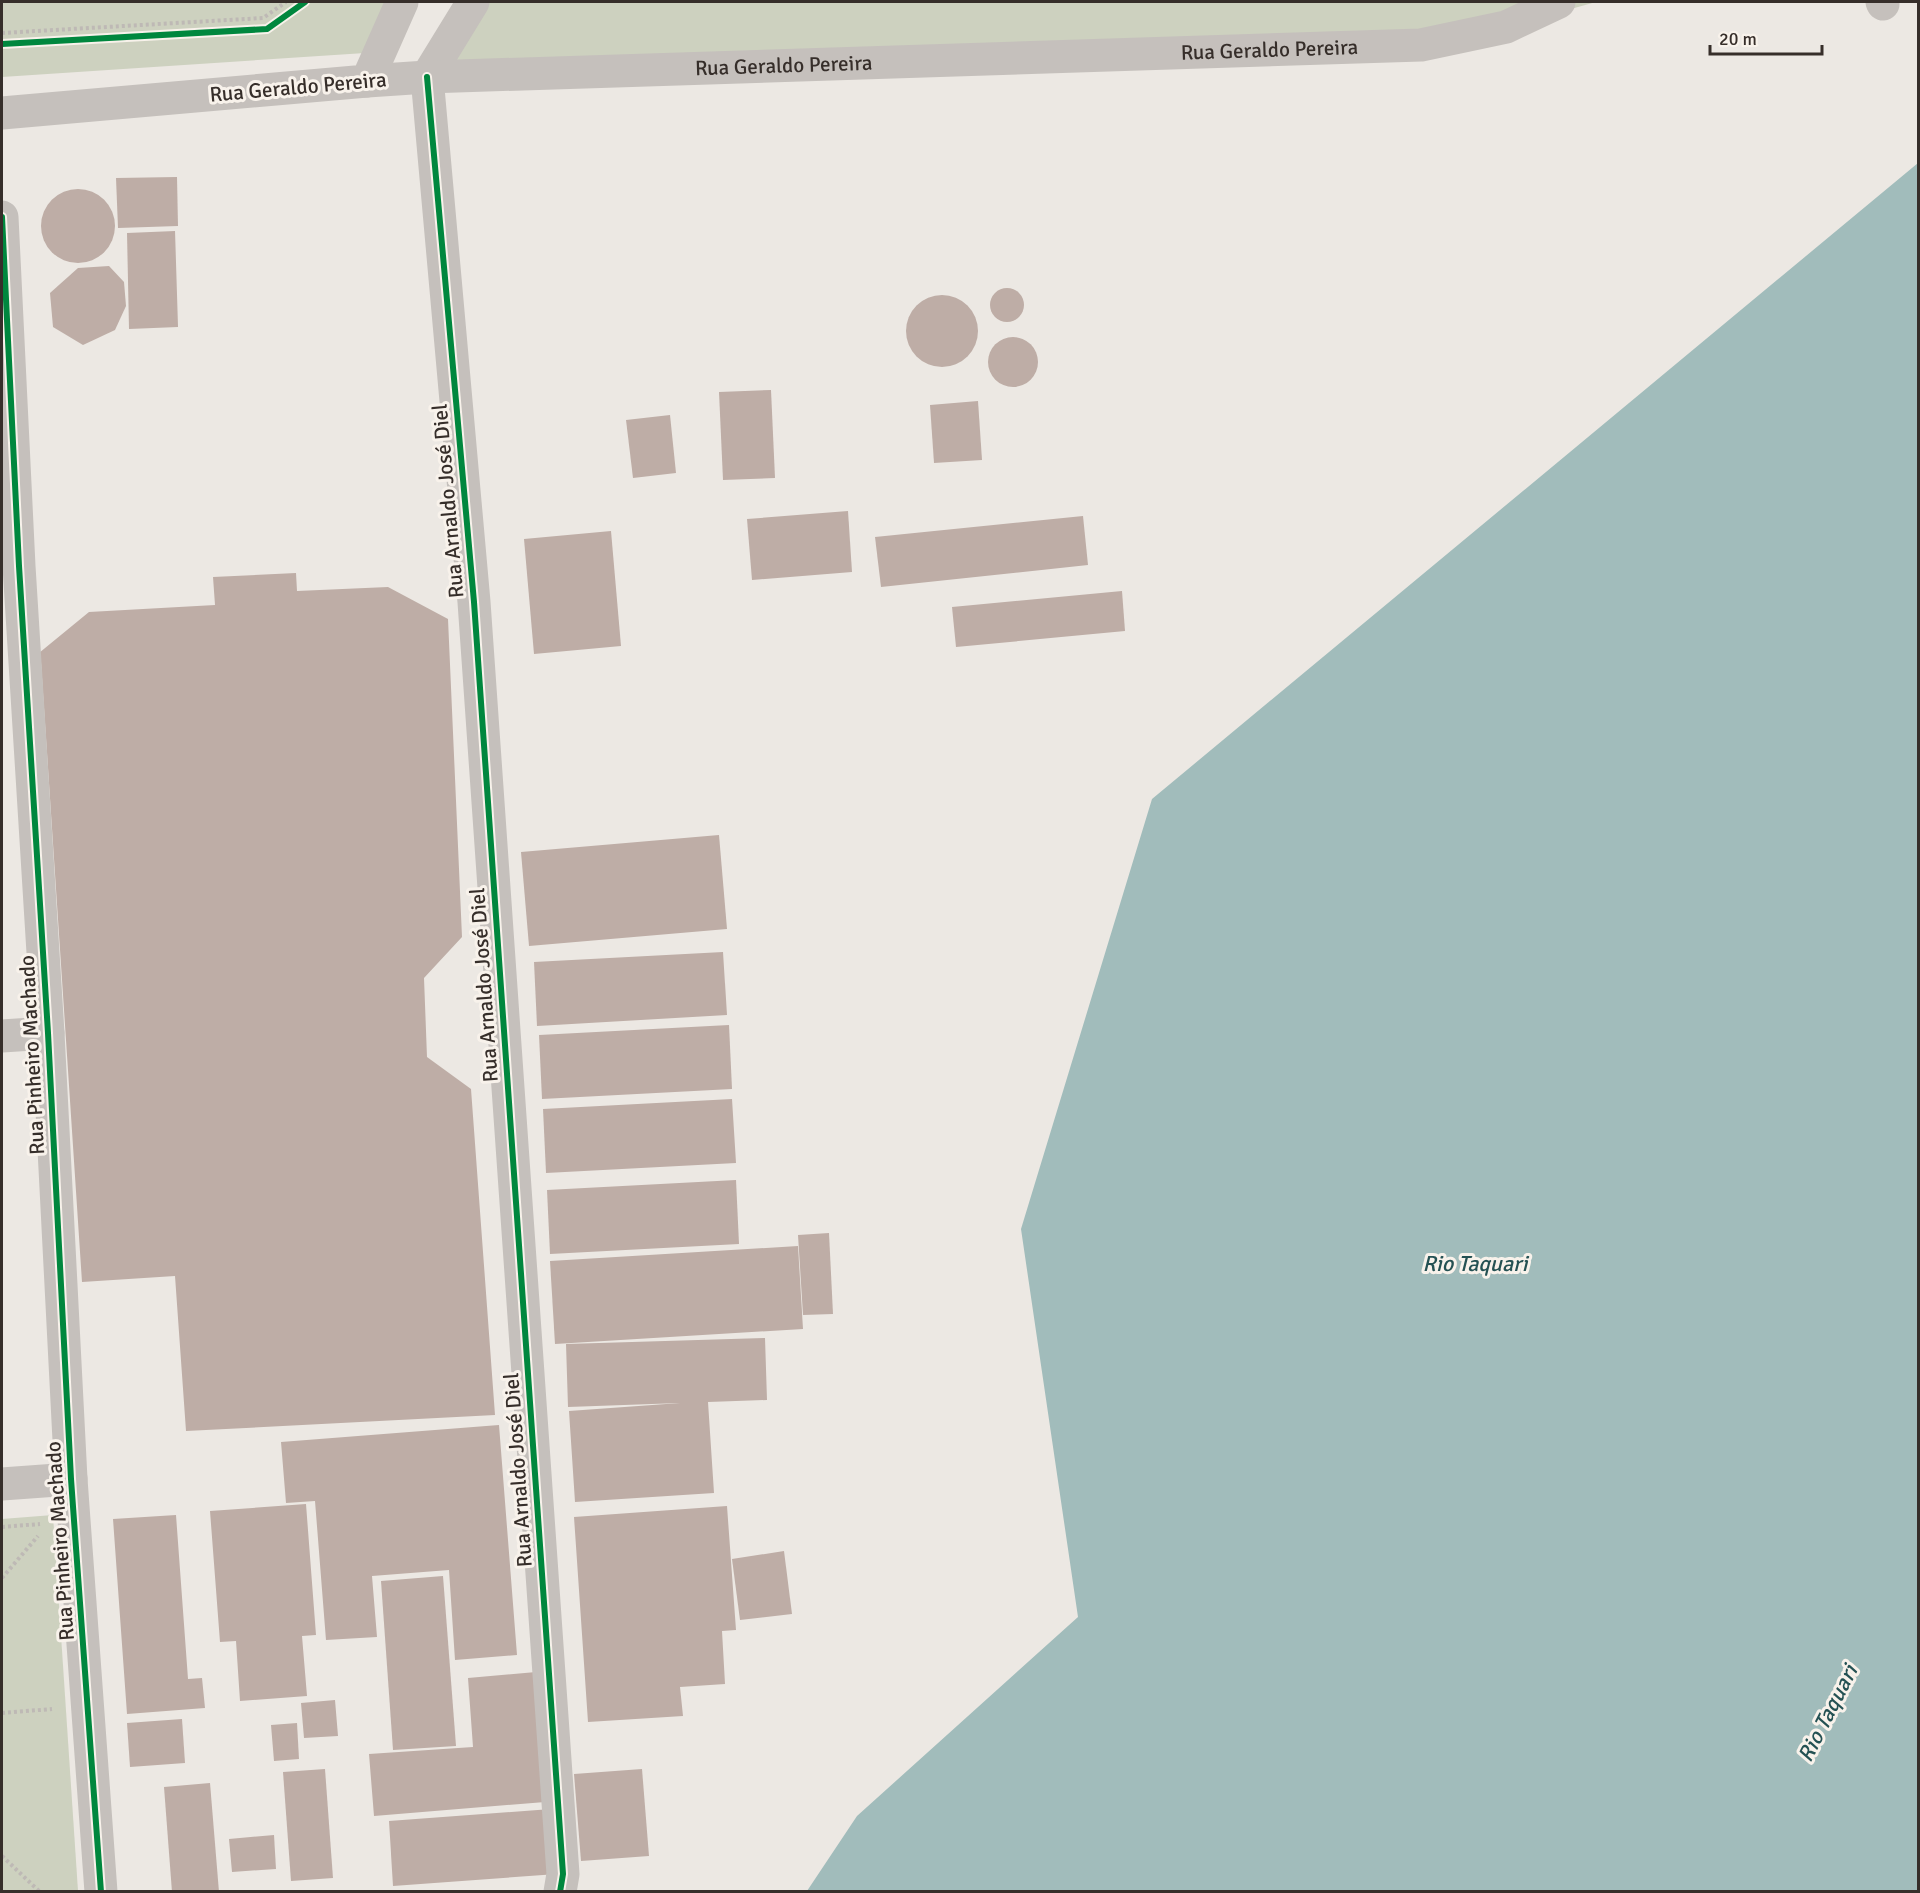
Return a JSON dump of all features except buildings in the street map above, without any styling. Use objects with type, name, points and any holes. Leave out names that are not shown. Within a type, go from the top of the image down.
[{"type":"street","points":[[367,81],[402,2]]},
{"type":"street","points":[[427,77],[473,2]]},
{"type":"street","name":"Rua Geraldo Pereira","points":[[2,113],[427,77],[1421,45],[1506,27],[1559,2]]},
{"type":"street","name":"Rua Arnaldo José Diel","points":[[427,77],[476,626],[563,1874],[560,1892]]},
{"type":"street","name":"Rua Pinheiro Machado","points":[[2,217],[10,567],[48,1033],[71,1479],[100,1892]]},
{"type":"street","points":[[2,1036],[48,1033]]},
{"type":"street","points":[[2,1484],[71,1479]]},
{"type":"path","points":[[2,33],[263,18],[286,2]]},
{"type":"path","points":[[2,1578],[49,1524]]},
{"type":"path","points":[[2,1713],[61,1708]]},
{"type":"path","points":[[2,1856],[40,1892]]},
{"type":"green space","points":[[2,2],[387,2],[365,53],[2,77]]},
{"type":"green space","points":[[476,2],[1596,2],[1506,27],[427,77]]},
{"type":"green space","points":[[53,1515],[78,1891],[2,1891],[2,1519]]},
{"type":"water","name":"Rio Taquari","points":[[1918,163],[1918,1891],[807,1891],[857,1816],[1078,1617],[1021,1229],[1152,799]]},
{"type":"cycle path","points":[[2,44],[267,29],[305,2]]},
{"type":"cycle path","points":[[427,77],[474,602],[563,1874],[560,1892]]},
{"type":"cycle path","points":[[2,217],[19,566],[48,1033],[71,1479],[101,1892]]}]
